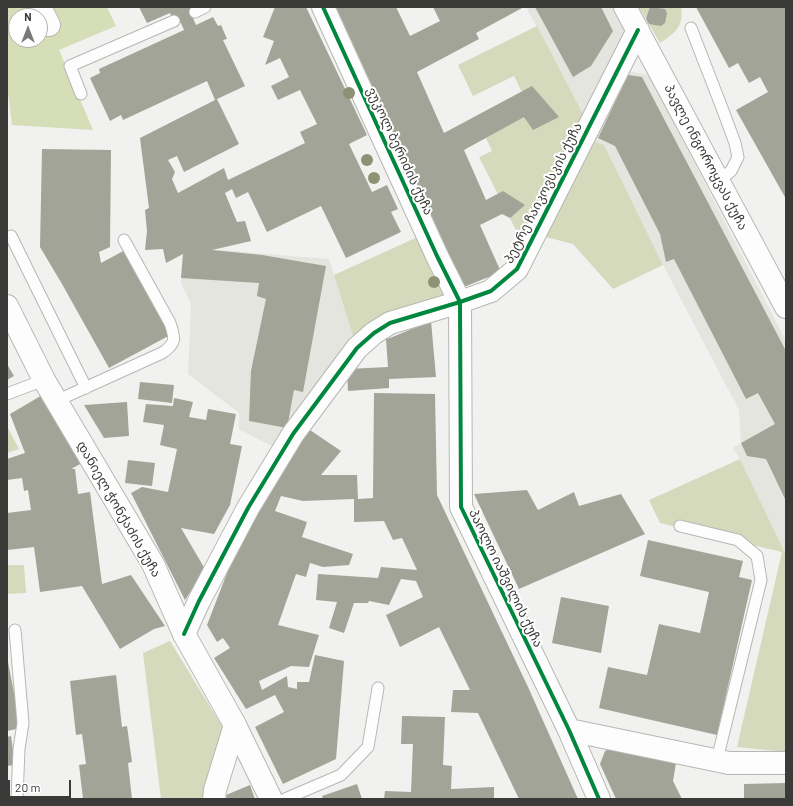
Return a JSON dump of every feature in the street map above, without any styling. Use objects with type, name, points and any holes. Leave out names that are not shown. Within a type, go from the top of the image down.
[{"type":"street","name":"ვუკოლ ბერიძის ქუჩა","points":[[323,7],[437,256],[460,302]]},
{"type":"street","name":"პავლე ინგოროყვას ქუჩა","points":[[626,7],[786,307]]},
{"type":"street","name":"პეტრე ჩაიკოვსკის ქუჩა","points":[[184,634],[199,601],[248,508],[293,434],[357,348],[374,333],[390,323],[492,291],[517,269],[638,30]]},
{"type":"street","name":"პაოლო იაშვილის ქუჩა","points":[[460,302],[462,506],[569,730],[599,799]]},
{"type":"street","name":"დანიელ ჭონქაძის ქუჩა","points":[[7,306],[44,380],[153,564],[184,634],[235,726],[271,799]]},
{"type":"street","points":[[214,799],[215,790],[235,726]]},
{"type":"street","points":[[569,730],[729,763],[786,763]]},
{"type":"lane","points":[[81,94],[70,66],[174,21]]},
{"type":"lane","points":[[691,28],[735,143],[738,157],[731,171],[719,180]]},
{"type":"lane","points":[[11,236],[86,388]]},
{"type":"lane","points":[[56,401],[162,353],[172,347],[175,336],[170,323],[124,240]]},
{"type":"lane","points":[[7,394],[44,380]]},
{"type":"lane","points":[[680,526],[738,540],[757,556],[761,580],[717,760]]},
{"type":"lane","points":[[15,630],[23,723],[19,749],[17,799]]},
{"type":"lane","points":[[285,799],[341,775],[368,746],[378,688]]},
{"type":"shaded area","points":[[526,7],[614,7],[627,31],[585,118]]},
{"type":"shaded area","points":[[624,70],[649,75],[786,341],[786,555],[740,459],[733,448],[741,443],[739,410],[663,265],[604,145],[589,139]]},
{"type":"shaded area","points":[[183,247],[329,259],[354,339],[279,450],[239,429],[239,413],[188,374],[191,304],[181,283]]},
{"type":"green space","points":[[7,7],[107,7],[116,26],[59,50],[93,130],[12,125],[7,86]]},
{"type":"green space","points":[[639,7],[681,7],[682,14],[680,25],[670,36],[660,43]]},
{"type":"green space","points":[[537,26],[585,118],[523,244],[479,157],[492,151],[483,132],[530,109],[514,76],[473,96],[458,65]]},
{"type":"green space","points":[[589,139],[604,145],[663,265],[613,289],[573,244],[542,236]]},
{"type":"green space","points":[[420,236],[446,294],[446,299],[354,339],[334,275]]},
{"type":"green space","points":[[7,426],[19,449],[7,453]]},
{"type":"green space","points":[[740,459],[786,555],[786,752],[737,747],[782,552],[660,523],[649,500]]},
{"type":"green space","points":[[7,565],[24,565],[26,593],[7,594]]},
{"type":"green space","points":[[170,641],[223,728],[205,799],[161,799],[143,653]]},
{"type":"building","points":[[139,7],[193,7],[195,12],[193,18],[196,25],[213,17],[218,26],[221,25],[227,39],[223,40],[245,86],[217,99],[239,144],[184,172],[177,156],[168,160],[175,172],[172,179],[178,193],[224,168],[228,180],[305,143],[300,132],[317,124],[300,90],[278,100],[271,86],[289,77],[280,58],[265,65],[274,41],[263,37],[275,7],[306,7],[367,135],[349,144],[372,192],[387,185],[398,209],[391,212],[401,232],[346,258],[321,206],[267,232],[248,192],[236,198],[232,189],[225,193],[237,222],[245,221],[251,241],[212,250],[262,255],[326,266],[303,392],[294,390],[287,428],[249,421],[251,371],[266,299],[257,296],[259,283],[181,278],[183,254],[166,263],[163,249],[145,250],[147,231],[145,210],[149,208],[140,138],[215,100],[207,81],[123,120],[121,115],[110,121],[90,78],[100,73],[99,69],[184,30],[181,23],[174,21],[170,13],[147,23]]},
{"type":"building","points":[[336,7],[396,7],[410,36],[440,21],[433,7],[524,7],[476,33],[479,39],[417,72],[444,133],[532,86],[559,117],[533,130],[524,117],[464,150],[486,200],[503,191],[525,205],[510,218],[502,214],[480,225],[501,272],[464,287]]},
{"type":"building","points":[[535,7],[601,7],[613,31],[591,66],[573,77]]},
{"type":"building","points":[[650,7],[665,9],[667,13],[665,23],[661,26],[649,24],[646,19]]},
{"type":"building","points":[[696,7],[786,7],[786,199],[736,110],[768,92],[760,77],[749,83],[738,63],[729,68]]},
{"type":"building","points":[[628,75],[642,77],[786,351],[786,501],[766,459],[747,456],[741,443],[775,424],[758,393],[746,399],[674,259],[666,262],[660,234],[615,146],[598,138]]},
{"type":"building","points":[[42,149],[111,150],[110,247],[99,252],[101,263],[127,249],[172,334],[109,368],[40,247]]},
{"type":"building","points":[[431,321],[436,377],[389,379],[389,388],[348,391],[347,369],[388,367],[386,339]]},
{"type":"building","points":[[7,364],[14,376],[7,380]]},
{"type":"building","points":[[140,382],[174,385],[172,403],[138,399]]},
{"type":"building","points":[[374,393],[435,394],[437,495],[528,687],[578,799],[519,799],[478,713],[451,712],[453,690],[470,690],[439,627],[400,647],[386,615],[423,597],[416,581],[401,579],[389,605],[369,601],[368,603],[354,603],[344,633],[329,628],[337,602],[316,600],[318,574],[378,578],[381,567],[417,570],[402,538],[393,540],[384,521],[354,522],[354,499],[303,501],[281,496],[275,511],[307,522],[302,537],[353,554],[349,565],[323,567],[310,563],[306,577],[296,574],[278,625],[319,635],[309,667],[291,666],[259,681],[262,690],[287,676],[288,687],[297,689],[297,682],[309,682],[315,655],[344,661],[336,759],[283,784],[255,727],[284,712],[275,695],[246,709],[214,658],[230,648],[223,638],[217,642],[207,625],[234,555],[269,490],[307,428],[341,451],[321,475],[357,475],[358,499],[373,498]]},
{"type":"building","points":[[44,394],[84,462],[71,469],[75,469],[78,494],[90,492],[102,584],[131,575],[165,626],[154,629],[120,649],[82,586],[40,592],[34,547],[7,550],[7,513],[31,510],[28,490],[24,491],[22,478],[7,480],[7,459],[25,453],[10,414]]},
{"type":"building","points":[[174,398],[193,402],[189,417],[206,420],[208,409],[236,414],[230,444],[242,446],[230,505],[214,534],[181,528],[205,569],[185,600],[131,493],[142,487],[168,492],[177,449],[160,445],[164,425],[143,422],[146,404],[173,406]]},
{"type":"building","points":[[127,402],[129,436],[104,438],[84,405]]},
{"type":"building","points":[[128,460],[155,463],[152,486],[125,483]]},
{"type":"building","points":[[527,490],[538,510],[574,492],[579,506],[621,494],[645,534],[519,589],[474,494]]},
{"type":"building","points":[[648,540],[743,561],[739,577],[752,580],[717,735],[599,708],[608,667],[647,675],[659,624],[700,633],[709,592],[640,576]]},
{"type":"building","points":[[561,597],[609,606],[601,653],[552,643]]},
{"type":"building","points":[[7,657],[21,728],[7,731]]},
{"type":"building","points":[[116,675],[122,727],[127,726],[132,762],[128,763],[132,799],[83,799],[79,765],[86,764],[82,734],[76,735],[70,681]]},
{"type":"building","points":[[402,716],[445,717],[443,765],[452,766],[451,789],[494,787],[494,799],[384,799],[385,791],[411,792],[413,744],[401,744]]},
{"type":"building","points":[[11,736],[15,765],[7,766],[7,737]]},
{"type":"building","points":[[610,749],[676,763],[673,781],[682,799],[616,799],[600,764],[605,751]]},
{"type":"building","points":[[786,783],[786,799],[744,799],[744,784]]},
{"type":"building","points":[[357,784],[362,799],[323,799],[322,796]]},
{"type":"building","points":[[250,785],[255,799],[227,799],[226,795]]},
{"type":"cycle path","points":[[323,7],[437,256],[460,302],[461,507],[569,730],[599,799]]},
{"type":"cycle path","points":[[184,634],[199,601],[248,508],[293,434],[357,348],[374,333],[390,323],[491,291],[517,269],[638,30]]}]
